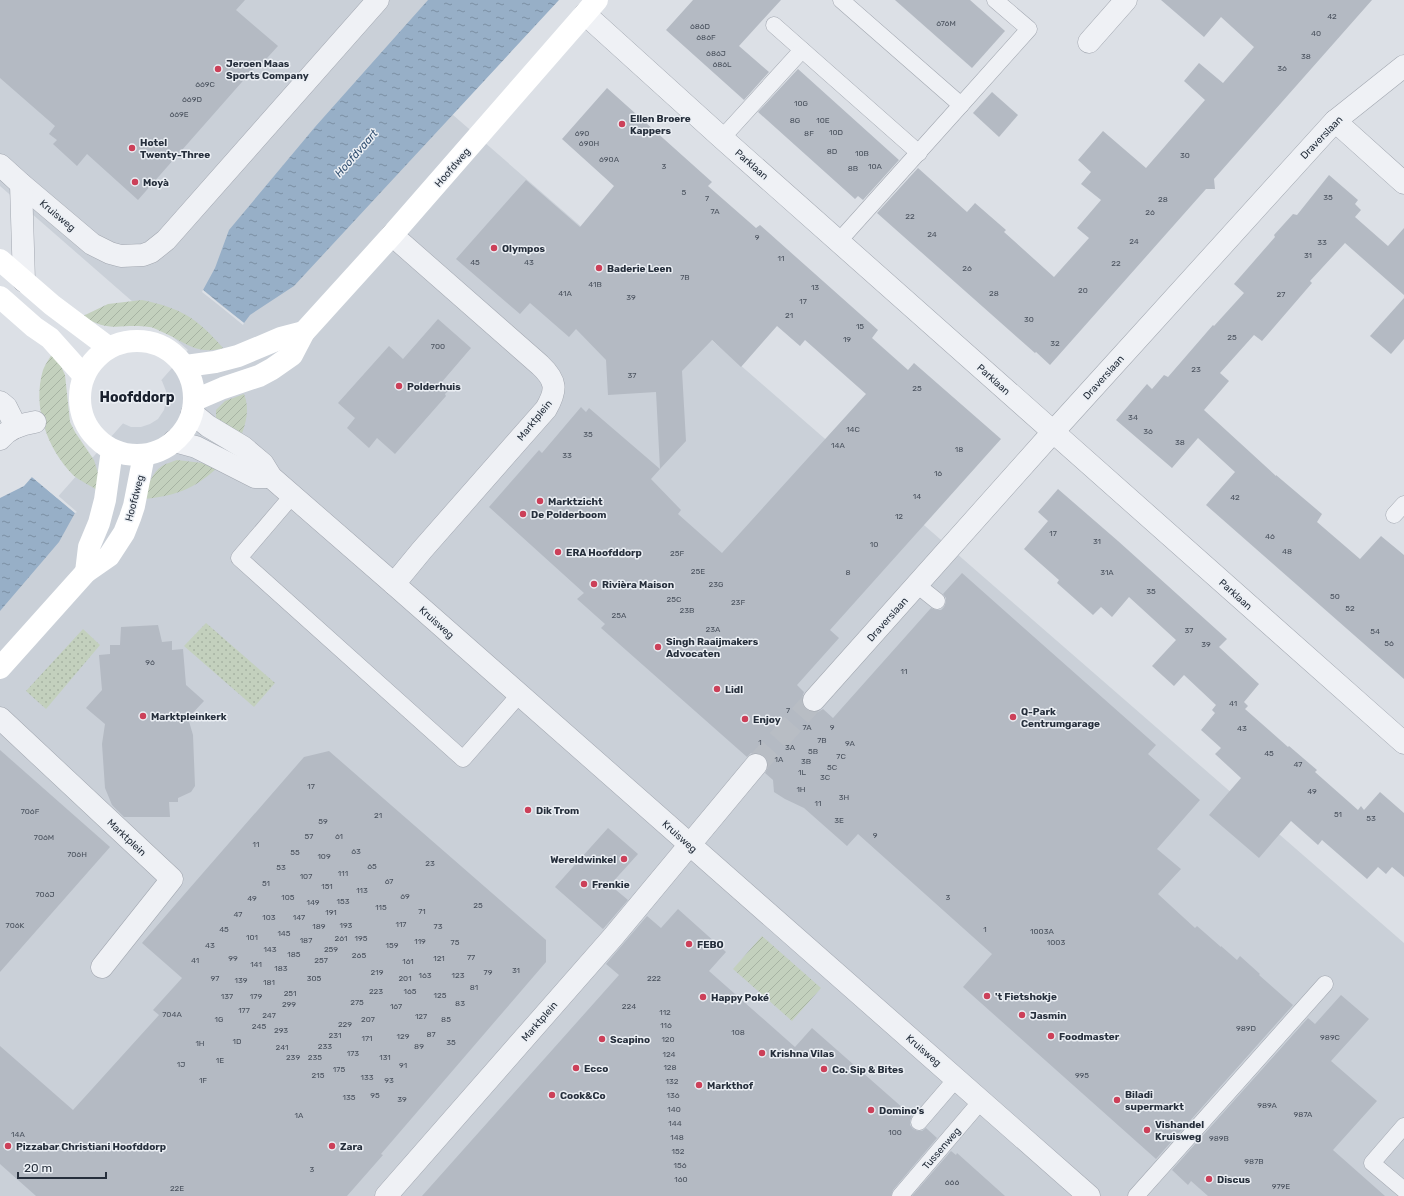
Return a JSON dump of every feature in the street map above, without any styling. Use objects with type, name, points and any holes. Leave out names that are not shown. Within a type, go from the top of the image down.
[{"type":"street","name":"Kruisweg","points":[[0,165],[20,184],[92,244],[110,253],[121,256],[143,255],[151,252],[166,240],[378,0]]},
{"type":"street","points":[[1089,42],[1126,0]]},
{"type":"street","name":"Parklaan","points":[[591,7],[722,138],[1404,743]]},
{"type":"street","name":"Hoofdweg","points":[[194,407],[223,388],[259,376],[292,355],[304,332],[392,236],[591,7]]},
{"type":"street","name":"Draverslaan","points":[[814,700],[1053,432],[1335,120],[1404,66]]},
{"type":"street","points":[[1335,120],[1404,183]]},
{"type":"street","points":[[20,184],[24,281]]},
{"type":"street","name":"Marktplein","points":[[392,236],[549,373],[555,385],[552,398],[546,409],[394,584]]},
{"type":"street","points":[[0,260],[52,305],[108,347]]},
{"type":"street","points":[[0,297],[50,338],[84,376]]},
{"type":"street","points":[[186,366],[215,362],[238,356],[281,338],[304,332]]},
{"type":"street","points":[[133,341],[149,342],[165,346],[186,366],[193,382],[194,407],[186,428],[166,447],[144,455],[129,455],[112,450],[100,443],[89,430],[82,416],[80,392],[88,367],[96,357],[108,347],[133,341]]},
{"type":"street","points":[[0,402],[6,407],[17,429]]},
{"type":"street","name":"Kruisweg","points":[[194,407],[208,426],[243,447],[263,464],[271,477],[292,496],[1089,1196]]},
{"type":"street","points":[[174,441],[196,447],[255,477],[271,477]]},
{"type":"street","points":[[86,572],[89,547],[99,523],[105,500],[112,450]]},
{"type":"street","name":"Hoofdweg","points":[[0,668],[86,572],[110,556],[124,534],[134,506],[144,455]]},
{"type":"street","name":"Marktplein","points":[[0,718],[172,879],[102,967]]},
{"type":"street","points":[[690,844],[756,765]]},
{"type":"street","name":"Marktplein","points":[[386,1196],[613,937],[690,844]]},
{"type":"lane","points":[[841,0],[961,105]]},
{"type":"lane","points":[[839,241],[1029,30],[995,0]]},
{"type":"lane","points":[[774,25],[919,153]]},
{"type":"lane","points":[[722,138],[802,50]]},
{"type":"lane","points":[[292,496],[239,558],[463,759],[519,695]]},
{"type":"lane","points":[[917,585],[937,601]]},
{"type":"lane","points":[[1136,1196],[1325,984]]},
{"type":"lane","points":[[919,1122],[956,1079]]},
{"type":"lane","name":"Tussenweg","points":[[900,1196],[981,1101]]},
{"type":"lane","points":[[1404,1126],[1372,1163],[1404,1190]]},
{"type":"shaded area","points":[[0,0],[497,0],[422,88],[1404,943],[1404,1196],[0,1196],[0,562],[188,350],[0,186]]},
{"type":"green space","points":[[142,300],[156,303],[187,316],[205,329],[223,348],[213,350],[197,349],[151,327],[116,327],[101,325],[83,316],[108,304]]},
{"type":"green space","points":[[52,354],[59,362],[65,375],[70,422],[94,460],[98,473],[97,490],[73,475],[56,452],[49,440],[44,426],[39,398],[40,384],[43,370]]},
{"type":"green space","points":[[244,394],[247,411],[244,428],[240,438],[216,420],[216,410],[225,401]]},
{"type":"green space","points":[[177,460],[202,463],[216,469],[199,482],[182,491],[165,496],[143,499],[155,472],[162,466]]},
{"type":"green space","points":[[206,623],[275,683],[254,707],[184,646]]},
{"type":"green space","points":[[83,629],[100,645],[46,709],[26,691]]},
{"type":"green space","points":[[762,936],[821,988],[792,1021],[733,969]]},
{"type":"water","name":"Hoofdvaart","points":[[428,0],[559,0],[294,286],[250,315],[244,323],[203,290],[215,268],[229,230],[315,127]]},
{"type":"water","points":[[32,477],[75,513],[59,542],[0,611],[0,498],[24,486]]},
{"type":"pier","points":[[203,290],[244,323],[243,325],[202,292]]},
{"type":"pier","points":[[137,367],[147,369],[162,381],[166,391],[166,401],[164,410],[158,419],[141,427],[131,427],[114,417],[109,409],[107,396],[132,368]]},
{"type":"pier","points":[[34,476],[77,512],[75,513],[32,477]]},
{"type":"building","points":[[0,0],[245,0],[236,10],[278,46],[258,68],[256,66],[138,200],[87,154],[77,166],[53,144],[57,140],[49,134],[55,126],[0,78]]},
{"type":"building","points":[[693,0],[781,0],[739,46],[769,72],[744,100],[666,30]]},
{"type":"building","points":[[895,0],[970,0],[1005,31],[972,68]]},
{"type":"building","points":[[1161,0],[1372,0],[1214,179],[1215,189],[1206,189],[1050,365],[877,213],[918,168],[967,212],[975,203],[1006,230],[1004,232],[1054,277],[1089,238],[1077,228],[1101,200],[1081,184],[1091,172],[1078,160],[1103,131],[1146,168],[1205,100],[1184,81],[1199,63],[1223,83],[1254,47],[1221,17],[1204,37]]},
{"type":"building","points":[[798,69],[899,160],[863,200],[858,196],[855,199],[758,112]]},
{"type":"building","points":[[607,88],[712,182],[708,186],[756,228],[760,225],[878,330],[872,338],[908,370],[914,363],[1001,439],[830,630],[839,638],[797,685],[804,692],[802,704],[805,709],[812,712],[818,712],[823,709],[833,718],[931,608],[941,610],[944,607],[946,598],[943,594],[962,573],[1156,745],[1148,754],[1200,800],[1157,849],[1181,869],[1158,894],[1195,928],[1197,926],[1237,960],[1240,956],[1293,1005],[1156,1159],[963,987],[992,954],[858,834],[847,846],[804,808],[774,792],[773,780],[765,773],[768,767],[768,761],[764,756],[758,753],[751,753],[747,757],[601,628],[605,624],[577,599],[584,593],[489,507],[539,450],[542,453],[581,407],[586,412],[589,408],[660,469],[656,392],[608,395],[606,360],[576,329],[569,337],[530,303],[520,314],[456,259],[526,180],[580,227],[614,186],[562,139]],"holes":[[[777,326],[800,346],[805,340],[866,394],[722,553],[678,514],[681,510],[651,479],[686,441],[682,371],[712,340],[741,367]]]},
{"type":"building","points":[[992,92],[1018,115],[999,137],[973,113]]},
{"type":"building","points":[[1329,175],[1358,200],[1355,204],[1361,210],[1355,217],[1388,246],[1404,228],[1404,295],[1345,243],[1310,281],[1312,283],[1262,341],[1254,335],[1220,373],[1229,381],[1204,410],[1276,476],[1322,514],[1317,522],[1360,559],[1381,536],[1404,555],[1404,679],[1206,505],[1235,472],[1198,438],[1172,468],[1116,420],[1147,384],[1152,389],[1164,375],[1168,377],[1213,325],[1214,326],[1244,293],[1234,284],[1293,214],[1297,215]]},
{"type":"building","points":[[1404,298],[1404,339],[1391,354],[1370,336]]},
{"type":"building","name":"Polderhuis","points":[[438,319],[471,348],[441,383],[449,390],[445,394],[446,396],[395,454],[377,438],[369,448],[347,428],[355,418],[338,403],[389,346],[403,359]]},
{"type":"building","points":[[1058,489],[1227,639],[1219,647],[1259,684],[1244,702],[1248,706],[1245,709],[1317,770],[1315,772],[1358,810],[1361,806],[1364,810],[1380,792],[1404,813],[1404,877],[1392,867],[1386,874],[1378,867],[1367,879],[1322,840],[1318,845],[1291,821],[1259,858],[1209,815],[1241,778],[1215,754],[1221,748],[1201,730],[1215,713],[1212,710],[1216,705],[1184,675],[1174,686],[1152,666],[1176,640],[1129,597],[1112,617],[1101,607],[1093,615],[1057,583],[1059,580],[1024,549],[1048,521],[1038,512]]},
{"type":"building","name":"Marktpleinkerk","points":[[158,625],[162,642],[172,641],[172,650],[183,649],[186,685],[204,701],[188,718],[193,735],[195,786],[191,792],[178,798],[178,802],[169,802],[170,817],[124,817],[112,805],[105,788],[102,744],[105,724],[86,708],[102,690],[99,655],[110,654],[110,645],[120,645],[121,627]]},
{"type":"building","points":[[0,750],[110,847],[0,972]]},
{"type":"building","points":[[329,751],[546,940],[546,962],[381,1154],[383,1155],[347,1196],[36,1196],[0,1164],[0,1046],[73,1110],[159,1015],[153,1010],[182,978],[142,943],[304,757]]},
{"type":"building","points":[[608,828],[638,854],[610,885],[628,900],[603,929],[555,887]]},
{"type":"building","name":"Markthof","points":[[678,909],[726,952],[709,971],[795,1047],[812,1028],[912,1116],[910,1125],[913,1129],[922,1131],[926,1128],[937,1138],[893,1190],[891,1196],[422,1196],[619,975],[606,964],[647,916],[661,928]]},
{"type":"building","points":[[1341,995],[1369,1019],[1331,1061],[1377,1101],[1333,1150],[1385,1196],[1208,1196],[1191,1181],[1188,1185],[1172,1170],[1308,1018],[1315,1024]]},
{"type":"building","points":[[951,1151],[956,1155],[957,1153],[1005,1196],[912,1196]]},
{"type":"tunnel","points":[[756,765],[814,700]]},
{"type":"place","name":"Jeroen Maas Sports Company","points":[[218,69]]},
{"type":"place","name":"Ellen Broere Kappers","points":[[622,124]]},
{"type":"place","name":"Hotel Twenty-Three","points":[[132,148]]},
{"type":"place","name":"Moyà","points":[[135,182]]},
{"type":"place","name":"Olympos","points":[[494,248]]},
{"type":"place","name":"Baderie Leen","points":[[599,268]]},
{"type":"place","name":"Polderhuis","points":[[399,386]]},
{"type":"place","name":"Marktzicht","points":[[540,501]]},
{"type":"place","name":"De Polderboom","points":[[523,514]]},
{"type":"place","name":"ERA Hoofddorp","points":[[558,552]]},
{"type":"place","name":"Rivièra Maison","points":[[594,584]]},
{"type":"place","name":"Singh Raaijmakers Advocaten","points":[[658,647]]},
{"type":"place","name":"Lidl","points":[[717,689]]},
{"type":"place","name":"Marktpleinkerk","points":[[143,716]]},
{"type":"place","name":"Q-Park Centrumgarage","points":[[1013,717]]},
{"type":"place","name":"Enjoy","points":[[745,719]]},
{"type":"place","name":"Dik Trom","points":[[528,810]]},
{"type":"place","name":"Wereldwinkel","points":[[624,859]]},
{"type":"place","name":"Frenkie","points":[[584,884]]},
{"type":"place","name":"FEBO","points":[[689,944]]},
{"type":"place","name":"'t Fietshokje","points":[[987,996]]},
{"type":"place","name":"Happy Poké","points":[[703,997]]},
{"type":"place","name":"Jasmin","points":[[1022,1015]]},
{"type":"place","name":"Foodmaster","points":[[1051,1036]]},
{"type":"place","name":"Scapino","points":[[602,1039]]},
{"type":"place","name":"Krishna Vilas","points":[[762,1053]]},
{"type":"place","name":"Ecco","points":[[576,1068]]},
{"type":"place","name":"Co. Sip & Bites","points":[[824,1069]]},
{"type":"place","name":"Markthof","points":[[699,1085]]},
{"type":"place","name":"Cook&Co","points":[[552,1095]]},
{"type":"place","name":"Biladi supermarkt","points":[[1117,1100]]},
{"type":"place","name":"Domino's","points":[[871,1110]]},
{"type":"place","name":"Vishandel Kruisweg","points":[[1147,1130]]},
{"type":"place","name":"Pizzabar Christiani Hoofddorp","points":[[8,1146]]},
{"type":"place","name":"Zara","points":[[332,1146]]},
{"type":"place","name":"Discus","points":[[1209,1179]]},
{"type":"district","name":"Hoofddorp","points":[[137,397]]}]
